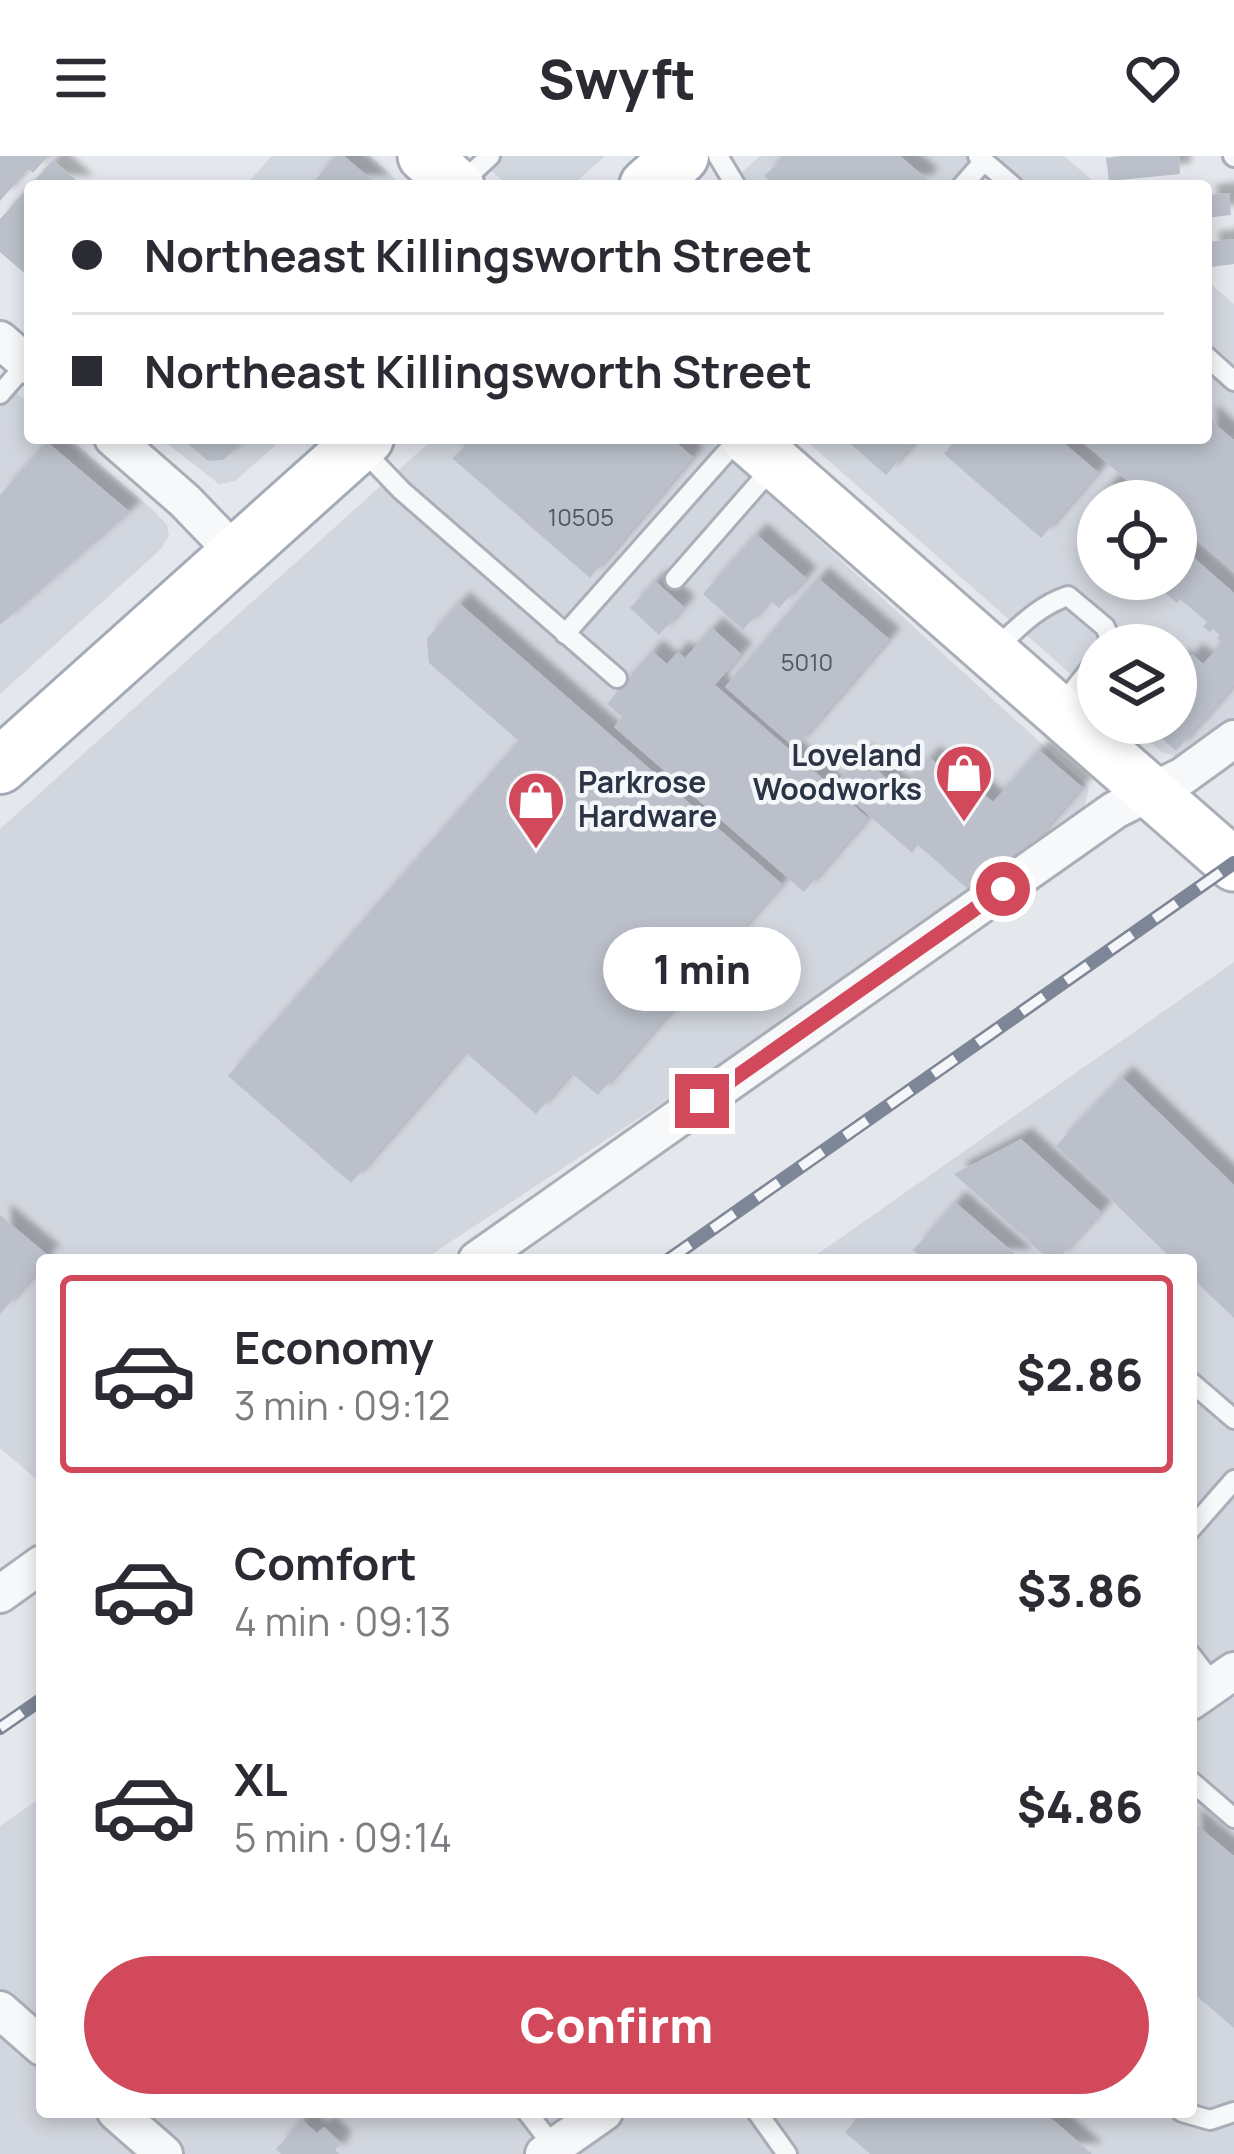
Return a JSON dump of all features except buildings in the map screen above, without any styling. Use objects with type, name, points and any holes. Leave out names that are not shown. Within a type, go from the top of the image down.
[{"type":"main road","points":[[654,180],[681,156]]},
{"type":"main road","points":[[0,766],[359,444]]},
{"type":"street","points":[[424,156],[451,180]]},
{"type":"street","points":[[120,444],[236,554]]},
{"type":"street","points":[[754,446],[1234,866]]},
{"type":"street","points":[[486,1254],[1115,810],[1183,776],[1234,739]]},
{"type":"street","points":[[0,1594],[36,1568]]},
{"type":"street","points":[[0,2010],[36,2042]]},
{"type":"street","points":[[123,2118],[164,2154]]},
{"type":"street","points":[[549,2151],[596,2118]]},
{"type":"lane","points":[[464,180],[490,156]]},
{"type":"lane","points":[[981,158],[1005,180]]},
{"type":"lane","points":[[0,394],[19,356]]},
{"type":"lane","points":[[364,444],[401,490],[617,678]]},
{"type":"lane","points":[[565,634],[754,446]]},
{"type":"lane","points":[[675,579],[754,446]]},
{"type":"lane","points":[[992,651],[1033,613],[1068,596],[1101,624]]},
{"type":"lane","points":[[1057,711],[1077,686]]},
{"type":"lane","points":[[1197,1387],[1234,1419]]},
{"type":"lane","points":[[1197,1522],[1234,1480]]},
{"type":"lane","points":[[1197,1786],[1234,1818]]},
{"type":"lane","points":[[1197,2116],[1210,2120],[1234,2112]]},
{"type":"lane","points":[[530,2118],[549,2151]]},
{"type":"lane","points":[[761,2118],[787,2154]]},
{"type":"shaded area","points":[[272,156],[370,156],[396,180],[250,180]]},
{"type":"shaded area","points":[[476,156],[605,156],[579,180],[502,180]]},
{"type":"shaded area","points":[[760,156],[1064,156],[1092,180],[733,180]]},
{"type":"shaded area","points":[[1212,285],[1234,304],[1234,725],[1181,758],[1152,744],[1197,744],[1197,624],[1077,624],[1077,679],[810,444],[1212,444]]},
{"type":"shaded area","points":[[0,379],[24,399],[24,444],[76,444],[154,511],[167,525],[169,536],[160,550],[0,694]]},
{"type":"shaded area","points":[[168,444],[277,444],[235,481],[219,484]]},
{"type":"shaded area","points":[[427,444],[714,444],[1089,787],[1084,809],[857,975],[432,1254],[36,1254],[36,1479],[0,1448],[0,829]]},
{"type":"shaded area","points":[[1234,962],[1234,2154],[0,2154],[0,1826],[36,1801],[36,2118],[1197,2118],[1197,1254],[818,1254]]},
{"type":"railway","points":[[677,1254],[1234,863]]},
{"type":"railway","points":[[0,1728],[36,1703]]},
{"type":"place","name":"Loveland Woodworks","points":[[964,824]]},
{"type":"place","name":"Parkrose Hardware","points":[[536,851]]},
{"type":"route","points":[[702,1101],[1003,889]]}]
